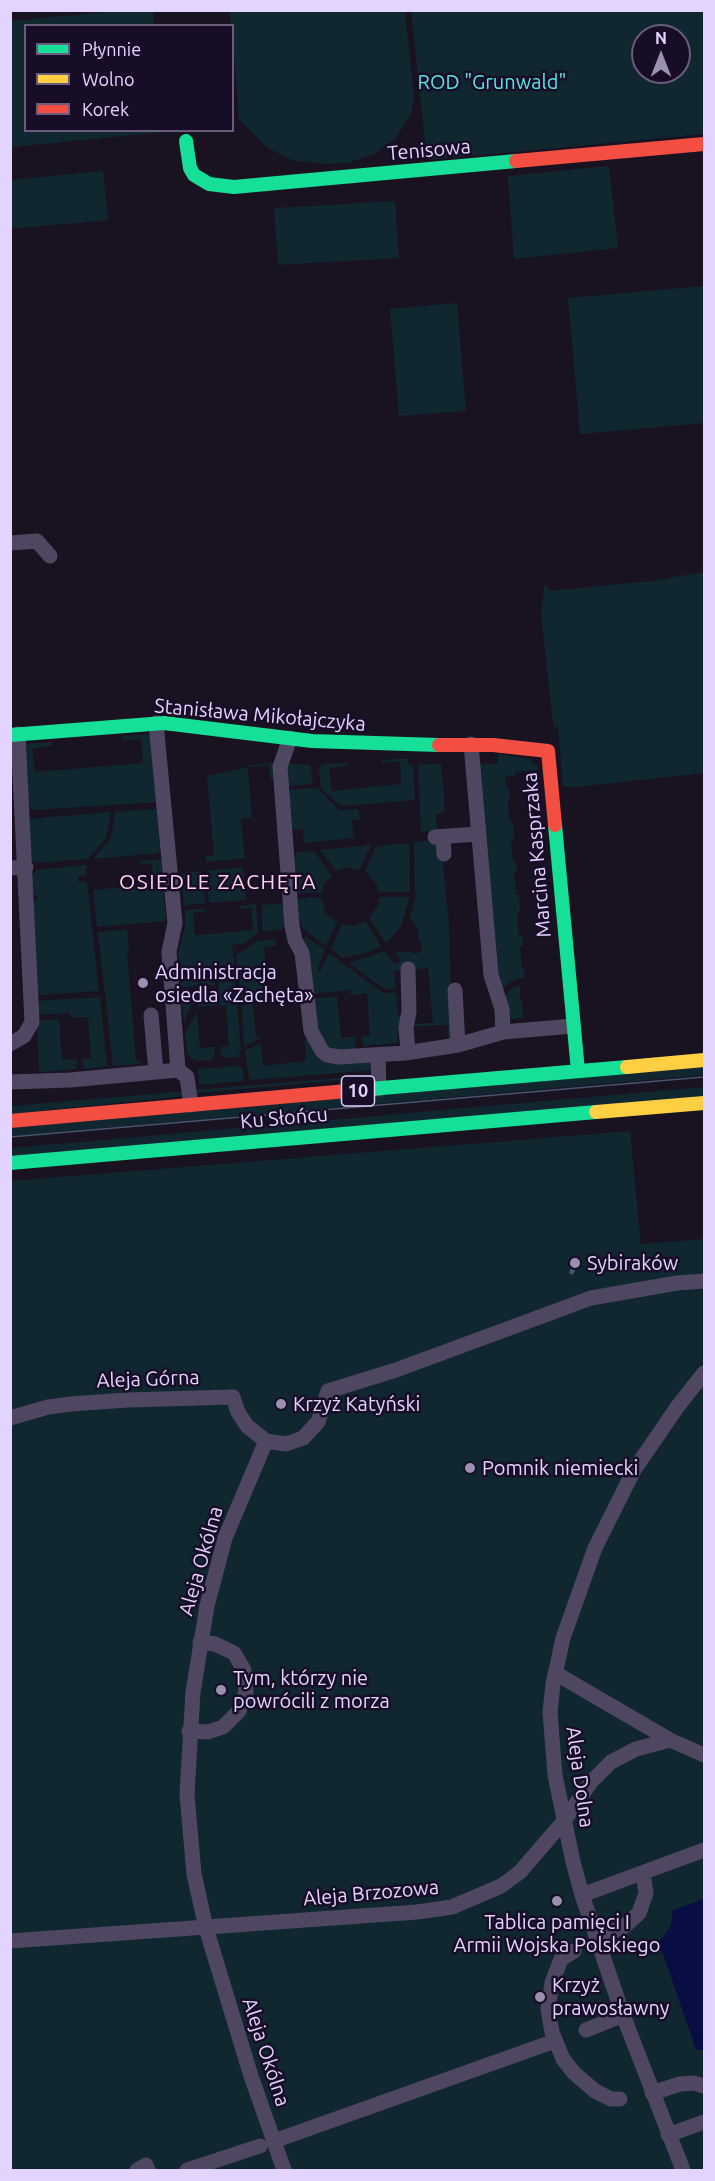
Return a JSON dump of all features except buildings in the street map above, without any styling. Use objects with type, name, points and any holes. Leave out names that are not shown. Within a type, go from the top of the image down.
[{"type":"street","name":"Tenisowa","points":[[186,141],[190,168],[194,175],[209,184],[234,187],[705,144]]},
{"type":"street","points":[[10,543],[37,541],[50,556]]},
{"type":"street","points":[[156,723],[175,923],[169,952],[178,1070]]},
{"type":"street","name":"Stanisława Mikołajczyka","points":[[14,735],[172,723],[290,738],[377,744],[471,744]]},
{"type":"street","points":[[10,1044],[24,1036],[32,1022],[18,868],[14,735]]},
{"type":"street","points":[[290,738],[287,752],[281,762],[281,785],[292,926],[295,940],[302,953],[311,1031],[322,1051],[332,1057],[378,1055],[458,1045],[503,1032],[573,1026]]},
{"type":"street","points":[[471,744],[491,975],[502,1009],[503,1032]]},
{"type":"street","name":"Marcina Kasprzaka","points":[[471,744],[515,746],[548,751],[578,1071]]},
{"type":"street","points":[[444,854],[439,837],[478,834]]},
{"type":"street","points":[[408,969],[409,1012],[406,1027],[408,1052]]},
{"type":"street","points":[[455,990],[458,1045]]},
{"type":"street","points":[[151,1015],[156,1072]]},
{"type":"street","points":[[378,1055],[379,1089]]},
{"type":"street","name":"Ku Słońcu","points":[[10,1121],[705,1060]]},
{"type":"street","points":[[10,1082],[178,1070],[187,1077],[191,1105]]},
{"type":"street","name":"Ku Słońcu","points":[[10,1163],[705,1103]]},
{"type":"street","points":[[266,1441],[286,1444],[303,1438],[318,1422],[328,1391],[396,1370],[591,1298],[705,1281]]},
{"type":"street","name":"Aleja Dolna","points":[[683,2170],[647,2091],[623,2015],[589,1944],[582,1895],[555,1775],[551,1737],[551,1696],[563,1638],[585,1574],[620,1496],[658,1433],[705,1373]]},
{"type":"street","name":"Aleja Górna","points":[[10,1418],[48,1407],[88,1402],[233,1397],[238,1412],[247,1426],[266,1441]]},
{"type":"street","name":"Aleja Okólna","points":[[266,1441],[225,1538],[200,1642],[189,1731],[188,1822],[194,1874],[206,1928],[267,2144],[284,2170]]},
{"type":"street","points":[[189,1731],[208,1732],[223,1727],[239,1711],[246,1692],[243,1670],[234,1653],[215,1644],[200,1642]]},
{"type":"street","points":[[555,1673],[670,1740],[705,1755]]},
{"type":"street","name":"Aleja Brzozowa","points":[[10,1941],[417,1912],[452,1907],[512,1879],[541,1849],[591,1782],[611,1762],[636,1749],[670,1740]]},
{"type":"street","points":[[582,1895],[704,1850]]},
{"type":"street","points":[[620,2099],[605,2096],[584,2082],[568,2067],[555,2041],[548,2017],[550,1992],[561,1959],[565,1955],[624,1926],[639,1913],[646,1893],[643,1872]]},
{"type":"street","points":[[586,2030],[623,2015]]},
{"type":"street","points":[[187,2170],[267,2144],[555,2041]]},
{"type":"street","points":[[647,2091],[680,2084],[694,2083],[705,2086]]},
{"type":"street","points":[[668,2135],[705,2122]]},
{"type":"street","points":[[137,2170],[146,2166],[148,2170]]},
{"type":"green space","points":[[117,11],[153,11],[154,24],[24,24],[24,132],[164,132],[11,147],[11,21]]},
{"type":"green space","points":[[229,11],[405,11],[414,98],[411,114],[396,138],[375,154],[347,163],[294,161],[268,148],[239,120],[234,24],[231,24]]},
{"type":"green space","name":"ROD \"Grunwald\"","points":[[411,11],[704,11],[704,134],[427,160]]},
{"type":"green space","points":[[609,166],[618,248],[514,259],[508,176]]},
{"type":"green space","points":[[103,171],[108,220],[11,229],[11,180]]},
{"type":"green space","points":[[395,201],[399,258],[278,265],[274,208]]},
{"type":"green space","points":[[704,286],[704,423],[580,434],[568,298]]},
{"type":"green space","points":[[457,303],[466,411],[399,416],[390,309]]},
{"type":"green space","points":[[704,572],[704,773],[575,787],[563,786],[558,727],[554,727],[552,716],[541,613],[545,582],[549,591],[650,581]]},
{"type":"green space","points":[[151,734],[156,802],[34,810],[29,808],[23,744],[51,742],[52,746],[32,748],[35,772],[143,763],[141,739],[123,740],[123,736]]},
{"type":"green space","points":[[498,754],[529,759],[538,767],[538,770],[515,772],[515,776],[505,777],[510,799],[508,799],[509,821],[513,821],[514,838],[511,839],[513,861],[516,861],[517,872],[514,872],[520,912],[517,912],[519,935],[522,935],[523,946],[520,946],[525,977],[514,980],[503,988],[498,986],[477,763],[498,764]]},
{"type":"green space","points":[[408,758],[409,766],[413,765],[415,800],[341,806],[321,789],[319,768],[324,764],[347,763],[347,766],[329,768],[332,791],[401,784],[400,761],[382,763],[381,760]]},
{"type":"green space","points":[[274,763],[278,779],[271,780],[269,765],[248,767],[248,765]]},
{"type":"green space","points":[[441,763],[445,812],[436,815],[437,831],[421,832],[418,765]]},
{"type":"green space","points":[[287,765],[310,765],[313,784],[286,786]]},
{"type":"green space","points":[[248,767],[252,817],[241,819],[245,858],[206,862],[206,856],[214,855],[207,776]]},
{"type":"green space","points":[[317,788],[339,810],[358,809],[360,819],[352,820],[354,838],[304,843],[303,830],[289,829],[286,790]]},
{"type":"green space","points":[[157,809],[160,853],[93,859],[111,838],[115,812]]},
{"type":"green space","points":[[111,812],[106,838],[88,859],[37,863],[31,861],[28,822],[30,819]]},
{"type":"green space","points":[[439,840],[449,925],[452,1039],[448,1040],[448,1025],[409,1027],[414,1014],[415,1024],[433,1023],[428,968],[394,971],[396,989],[384,989],[349,963],[385,951],[395,964],[401,961],[394,951],[416,954],[421,951],[418,929],[410,918],[415,899],[414,842]]},
{"type":"green space","points":[[409,843],[410,892],[379,892],[377,885],[365,871],[376,846]]},
{"type":"green space","points":[[371,845],[359,870],[347,867],[336,871],[320,850]]},
{"type":"green space","points":[[314,851],[332,876],[324,884],[322,894],[316,892],[295,894],[292,860],[298,852]]},
{"type":"green space","points":[[161,859],[166,921],[97,927],[93,890],[153,884],[152,863],[140,864],[140,861]]},
{"type":"green space","points":[[86,865],[86,875],[78,876],[78,882],[87,882],[99,991],[37,995],[32,901],[38,900],[37,895],[32,896],[31,875],[37,870]]},
{"type":"green space","points":[[243,867],[246,900],[209,903],[206,871]]},
{"type":"green space","points":[[202,871],[205,903],[184,905],[181,873]]},
{"type":"green space","points":[[315,897],[322,899],[325,913],[337,922],[326,946],[302,928],[297,914],[296,899]]},
{"type":"green space","points":[[379,897],[410,897],[401,926],[386,943],[369,918],[379,904]]},
{"type":"green space","points":[[288,903],[284,928],[262,931],[262,905]]},
{"type":"green space","points":[[256,904],[258,933],[245,943],[232,945],[235,974],[214,976],[214,985],[181,987],[178,953],[185,927],[185,910],[204,909],[204,912],[193,913],[195,935],[253,930],[251,908],[239,909],[239,906]]},
{"type":"green space","points":[[365,921],[381,946],[372,951],[343,958],[331,949],[342,924],[353,926]]},
{"type":"green space","points":[[127,930],[136,1061],[140,1061],[140,1064],[113,1066],[98,932]]},
{"type":"green space","points":[[304,935],[325,950],[317,971],[320,972],[329,953],[383,993],[396,993],[398,1015],[406,1015],[401,1029],[398,1029],[397,1043],[363,1046],[362,1037],[370,1035],[367,993],[351,995],[350,990],[312,994]]},
{"type":"green space","points":[[275,939],[276,946],[264,947],[269,998],[241,1000],[236,955],[258,941]]},
{"type":"green space","points":[[235,981],[241,1050],[238,1057],[226,1058],[221,1055],[220,1047],[229,1046],[226,1005],[197,1007],[197,1002],[192,1002],[184,1023],[181,993],[219,990],[219,982]]},
{"type":"green space","points":[[523,985],[520,987],[520,997],[523,1018],[505,1020],[502,999],[512,988]]},
{"type":"green space","points":[[337,996],[341,1038],[355,1037],[356,1052],[332,1052],[322,1038],[313,1016],[312,999]]},
{"type":"green space","points":[[100,997],[107,1066],[84,1069],[82,1059],[91,1058],[88,1017],[71,1018],[70,1013],[37,1015],[36,1001]]},
{"type":"green space","points":[[253,1004],[256,1037],[262,1037],[244,1047],[242,1005]]},
{"type":"green space","points":[[197,1012],[200,1048],[215,1047],[214,1057],[211,1060],[197,1061],[187,1053],[185,1033]]},
{"type":"green space","points":[[59,1019],[62,1060],[77,1059],[76,1069],[39,1072],[37,1021]]},
{"type":"green space","points":[[305,1039],[310,1039],[315,1051],[372,1061],[375,1070],[249,1079],[245,1050],[261,1044],[263,1066],[306,1061]]},
{"type":"green space","points":[[238,1066],[243,1069],[244,1081],[199,1085],[198,1069]]},
{"type":"green space","points":[[704,1066],[704,1075],[11,1136],[11,1127]]},
{"type":"green space","points":[[375,1075],[375,1077],[197,1093],[195,1090]]},
{"type":"green space","points":[[704,1087],[704,1096],[11,1156],[11,1148]]},
{"type":"green space","points":[[187,1091],[184,1096],[11,1114],[11,1106]]},
{"type":"green space","points":[[630,1131],[641,1244],[704,1239],[704,2170],[11,2170],[11,1181]]},
{"type":"shaded area","points":[[704,1899],[704,2050],[696,2050],[659,1942],[671,1926],[673,1910]]},
{"type":"tram line","points":[[10,1137],[704,1077]]},
{"type":"railway","points":[[571,1274],[577,1259]]},
{"type":"traffic: fast","points":[[186,141],[190,168],[194,175],[209,184],[234,187],[516,161]]},
{"type":"traffic: fast","points":[[10,735],[164,723],[312,741],[439,745]]},
{"type":"traffic: fast","points":[[555,825],[578,1071]]},
{"type":"traffic: fast","points":[[347,1091],[627,1067]]},
{"type":"traffic: fast","points":[[10,1163],[596,1112]]},
{"type":"traffic: slow","points":[[627,1067],[704,1060]]},
{"type":"traffic: slow","points":[[596,1112],[704,1103]]},
{"type":"traffic: jam","points":[[516,161],[704,144]]},
{"type":"traffic: jam","points":[[439,745],[493,745],[548,751],[555,825]]},
{"type":"traffic: jam","points":[[10,1121],[347,1091]]},
{"type":"place","name":"Administracja osiedla «Zachęta»","points":[[143,983]]},
{"type":"place","name":"Sybiraków","points":[[575,1263]]},
{"type":"place","name":"Krzyż Katyński","points":[[281,1404]]},
{"type":"place","name":"Pomnik niemiecki","points":[[470,1468]]},
{"type":"place","name":"Tym, którzy nie powrócili z morza","points":[[221,1690]]},
{"type":"place","name":"Tablica pamięci I Armii Wojska Polskiego","points":[[557,1901]]},
{"type":"place","name":"Krzyż prawosławny","points":[[540,1997]]},
{"type":"district","name":"OSIEDLE ZACHĘTA","points":[[218,882]]}]
